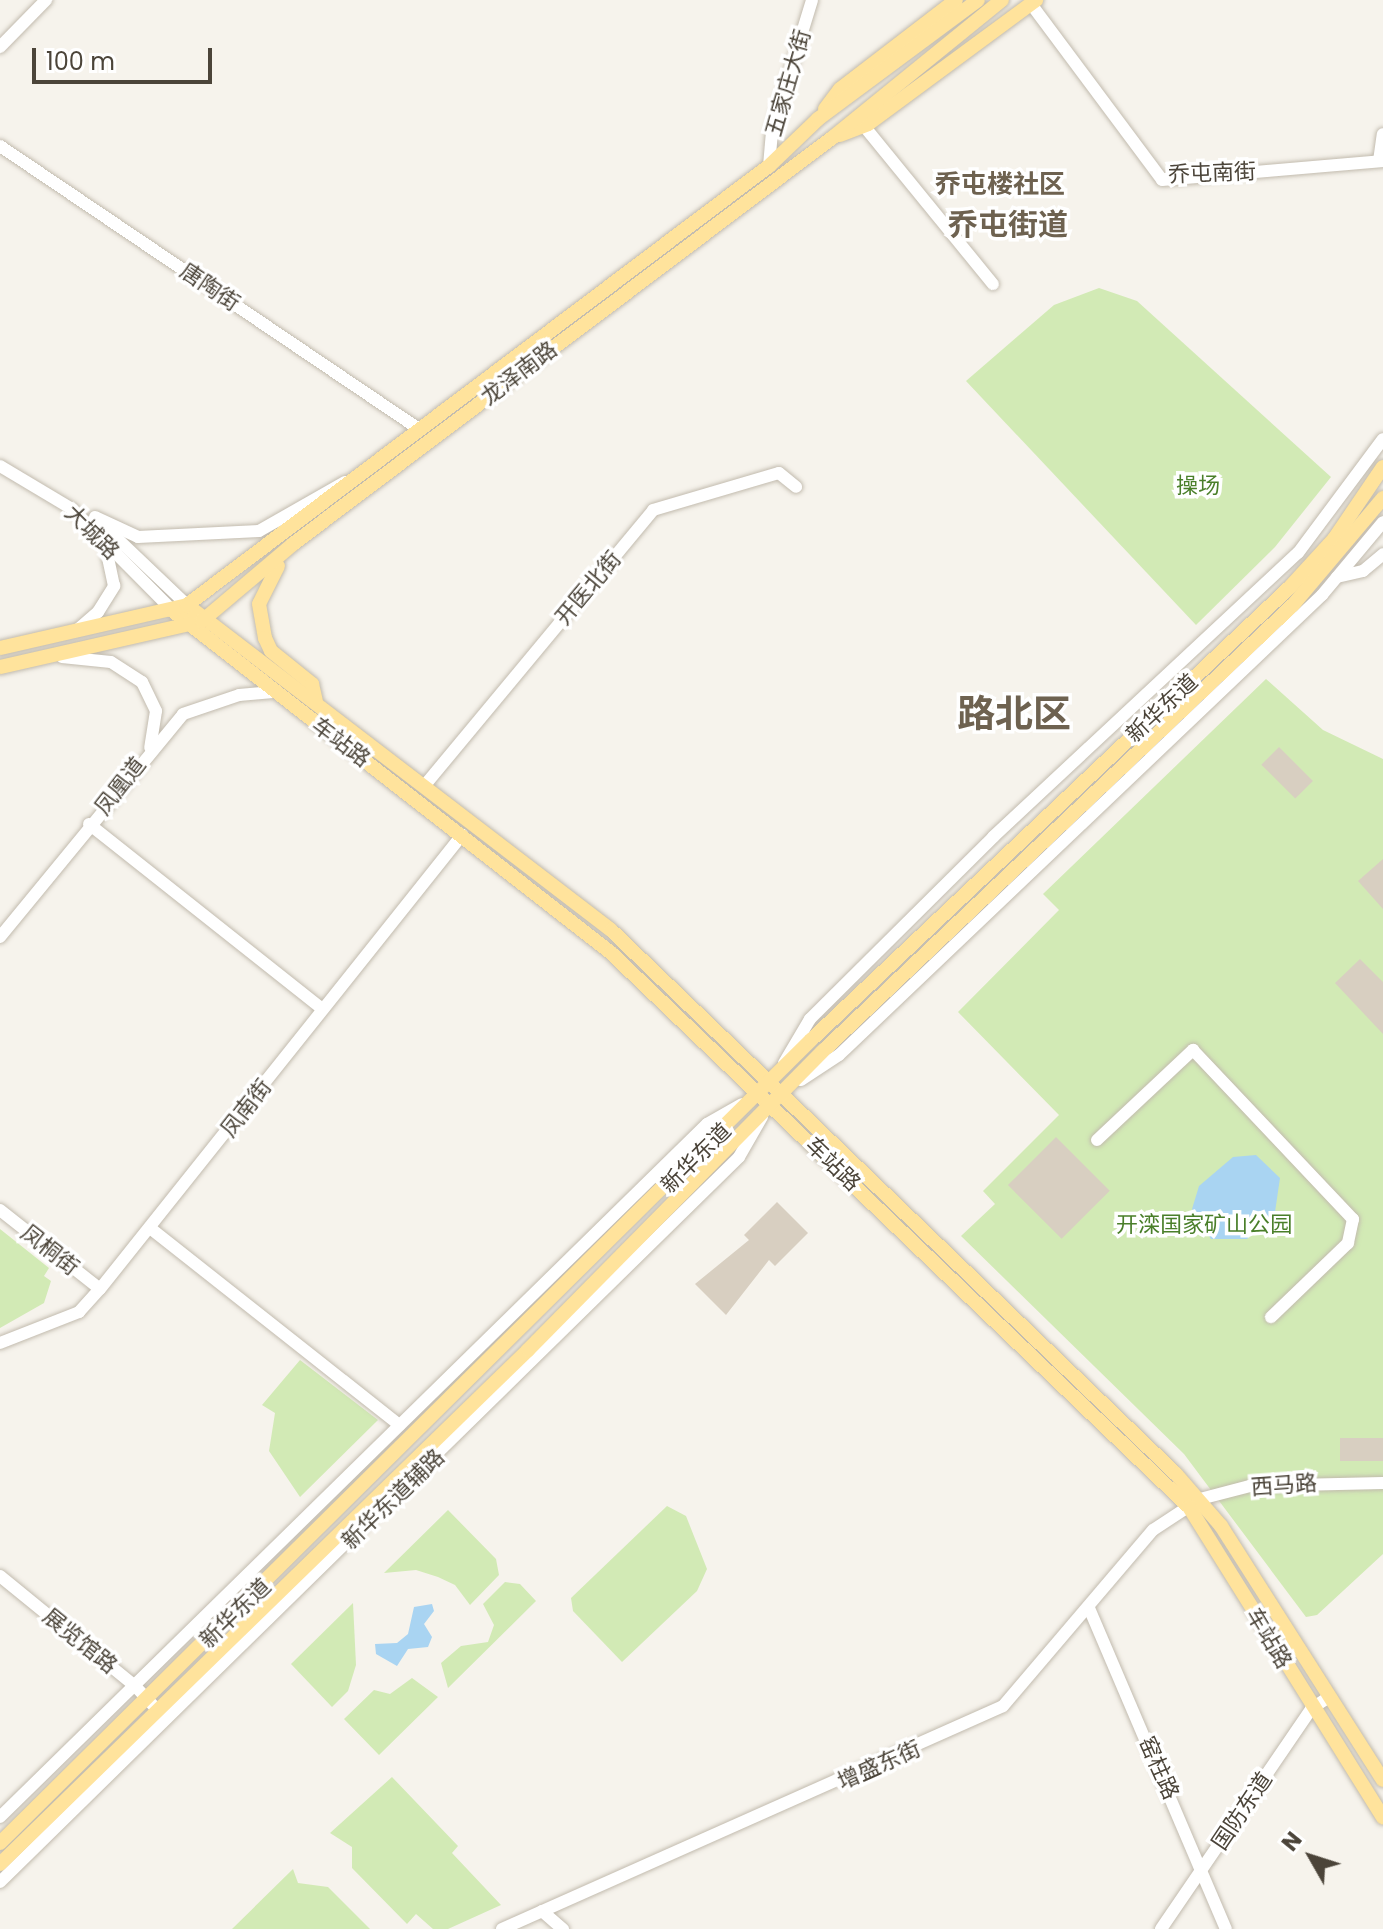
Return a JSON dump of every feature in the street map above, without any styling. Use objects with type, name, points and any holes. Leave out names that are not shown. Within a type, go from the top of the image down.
[{"type":"main road","points":[[818,119],[840,89],[956,0]]},
{"type":"main road","name":"龙泽南路","points":[[0,648],[69,637],[180,609],[769,166],[818,119],[978,0]]},
{"type":"main road","name":"龙泽南路","points":[[0,667],[62,657],[196,624],[293,544],[832,138],[1002,0]]},
{"type":"main road","points":[[832,138],[864,126],[1033,2]]},
{"type":"main road","name":"新华东道","points":[[0,1864],[777,1087],[1290,587],[1334,539],[1383,467]]},
{"type":"main road","name":"新华东道","points":[[777,1087],[1321,577],[1383,498]]},
{"type":"main road","points":[[293,544],[261,590],[260,621],[271,651],[312,684],[316,701]]},
{"type":"main road","name":"车站路","points":[[180,609],[276,692],[610,952],[1195,1503],[1311,1709],[1383,1817]]},
{"type":"main road","name":"车站路","points":[[196,624],[316,701],[611,930],[777,1087],[1195,1503],[1383,1780]]},
{"type":"main road","name":"新华东道","points":[[0,1843],[157,1709]]},
{"type":"street","points":[[0,47],[46,0]]},
{"type":"street","name":"五家庄大街","points":[[769,166],[772,131],[810,1]]},
{"type":"street","name":"乔屯南街","points":[[1033,2],[1162,180],[1381,161]]},
{"type":"street","points":[[864,126],[993,284]]},
{"type":"street","points":[[1381,161],[1383,134]]},
{"type":"street","name":"唐陶街","points":[[0,146],[419,429]]},
{"type":"street","points":[[777,1087],[810,1019],[993,837],[1298,553],[1383,439]]},
{"type":"street","name":"大城路","points":[[0,466],[72,509],[79,521],[180,609]]},
{"type":"street","name":"开医北街","points":[[425,785],[653,510],[779,473],[796,487]]},
{"type":"street","points":[[72,509],[138,537],[259,531],[312,495],[354,478]]},
{"type":"street","points":[[95,517],[180,609]]},
{"type":"street","points":[[69,637],[98,612],[114,586],[110,557],[79,521]]},
{"type":"street","points":[[777,1087],[839,1055],[1339,577],[1383,522]]},
{"type":"street","points":[[1321,577],[1339,577],[1363,571],[1383,554]]},
{"type":"street","points":[[62,657],[131,670],[156,711],[150,748]]},
{"type":"street","name":"凤凰道","points":[[0,937],[150,748],[196,705],[276,692]]},
{"type":"street","points":[[89,824],[322,1009]]},
{"type":"street","name":"凤南街","points":[[0,1343],[79,1312],[100,1289],[462,835]]},
{"type":"street","points":[[1097,1140],[1193,1050],[1353,1219],[1348,1243],[1271,1317]]},
{"type":"street","points":[[0,1817],[707,1124],[765,1099]]},
{"type":"street","name":"新华东道辅路","points":[[0,1882],[157,1709],[739,1157],[765,1099]]},
{"type":"street","name":"凤桐街","points":[[0,1210],[100,1289]]},
{"type":"street","points":[[150,1228],[399,1425]]},
{"type":"street","name":"西马路","points":[[1195,1503],[1250,1486],[1383,1483]]},
{"type":"street","name":"增盛东街","points":[[502,1929],[986,1717],[1015,1696],[1153,1530],[1195,1503]]},
{"type":"street","name":"展览馆路","points":[[0,1576],[135,1686],[157,1709]]},
{"type":"street","name":"窑柱路","points":[[1089,1608],[1226,1929]]},
{"type":"street","name":"国防东道","points":[[1161,1929],[1311,1709],[1329,1697]]},
{"type":"street","points":[[542,1911],[563,1929]]},
{"type":"green space","name":"操场","points":[[1099,288],[1137,301],[1331,477],[1275,547],[1196,625],[966,381],[1054,305]]},
{"type":"green space","name":"开滦国家矿山公园","points":[[1266,679],[1323,730],[1383,759],[1383,1554],[1317,1615],[1306,1617],[1184,1454],[961,1236],[995,1204],[983,1191],[1059,1115],[958,1012],[1059,910],[1043,894]]},
{"type":"green space","points":[[0,1229],[49,1268],[44,1276],[51,1281],[44,1303],[0,1328]]},
{"type":"green space","points":[[300,1360],[378,1420],[300,1497],[269,1451],[275,1413],[262,1405]]},
{"type":"green space","points":[[667,1506],[686,1516],[707,1569],[697,1591],[622,1662],[573,1611],[571,1598]]},
{"type":"green space","points":[[448,1510],[496,1559],[499,1575],[470,1605],[455,1585],[438,1577],[416,1570],[384,1573]]},
{"type":"green space","points":[[505,1582],[520,1584],[536,1601],[448,1688],[441,1663],[461,1646],[488,1642],[494,1625],[483,1604]]},
{"type":"green space","points":[[353,1603],[356,1665],[348,1691],[332,1707],[291,1664]]},
{"type":"green space","points":[[412,1678],[438,1697],[379,1755],[344,1719],[374,1690],[390,1694]]},
{"type":"green space","points":[[392,1777],[458,1846],[452,1853],[501,1905],[448,1929],[433,1929],[416,1914],[407,1924],[352,1868],[352,1847],[330,1833]]},
{"type":"green space","points":[[293,1869],[298,1883],[328,1887],[370,1929],[232,1929]]},
{"type":"water","points":[[1256,1155],[1280,1178],[1275,1212],[1247,1239],[1211,1239],[1192,1209],[1199,1186],[1233,1157]]},
{"type":"water","points":[[432,1604],[434,1611],[424,1624],[432,1637],[428,1647],[408,1649],[397,1666],[376,1654],[375,1644],[397,1643],[408,1634],[414,1607]]},
{"type":"building","points":[[1279,747],[1313,781],[1295,799],[1261,765]]},
{"type":"building","points":[[1383,859],[1383,909],[1358,881]]},
{"type":"building","points":[[1360,959],[1383,982],[1383,1034],[1335,983]]},
{"type":"building","points":[[1056,1137],[1110,1191],[1062,1239],[1008,1185]]},
{"type":"building","points":[[777,1202],[808,1233],[775,1266],[769,1260],[726,1315],[695,1284],[749,1240],[744,1235]]},
{"type":"building","points":[[1340,1438],[1383,1438],[1383,1461],[1340,1461]]},
{"type":"district","name":"乔屯楼社区","points":[[1000,185]]},
{"type":"district","name":"乔屯街道","points":[[1008,225]]},
{"type":"district","name":"路北区","points":[[1014,714]]}]
